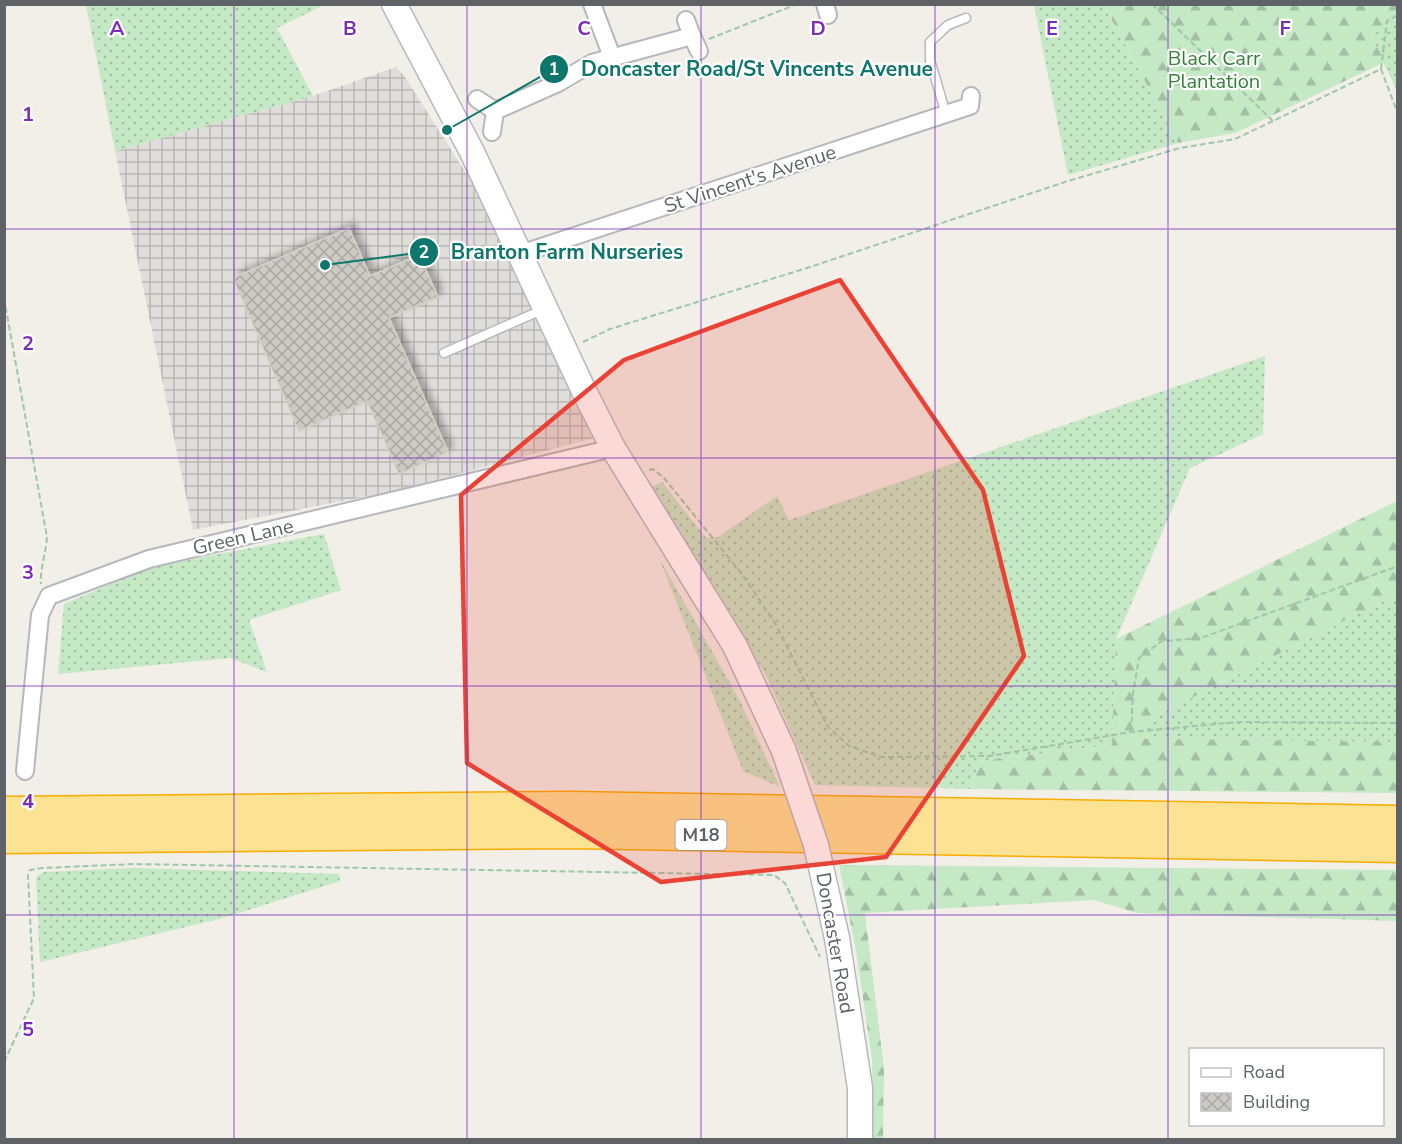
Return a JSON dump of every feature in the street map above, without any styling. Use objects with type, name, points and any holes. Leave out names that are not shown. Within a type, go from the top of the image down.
[{"type":"highway","name":"M18","points":[[4,812],[570,807],[1398,821]]},
{"type":"highway","name":"M18","points":[[4,838],[570,833],[1398,847]]},
{"type":"main road","name":"Doncaster Road","points":[[401,7],[613,448],[735,646],[784,751],[816,845],[837,938],[860,1088],[860,1140]]},
{"type":"street","points":[[592,4],[612,57]]},
{"type":"street","points":[[495,111],[558,83],[583,67],[612,57],[695,44],[686,20]]},
{"type":"street","points":[[477,99],[495,111]]},
{"type":"street","name":"St Vincent's Avenue","points":[[520,254],[972,106]]},
{"type":"street","points":[[492,132],[495,111]]},
{"type":"street","name":"Green Lane","points":[[49,596],[149,559],[613,448]]},
{"type":"street","points":[[25,771],[40,615],[49,596]]},
{"type":"lane","points":[[946,114],[930,60],[930,42],[948,25],[966,18]]},
{"type":"lane","points":[[444,353],[545,309]]},
{"type":"path","points":[[695,44],[797,4]]},
{"type":"path","points":[[1152,4],[1274,122]]},
{"type":"path","points":[[1398,15],[1387,21],[1381,69],[1398,114]]},
{"type":"path","points":[[580,343],[609,329],[807,268],[1068,181],[1180,148],[1235,139],[1381,69]]},
{"type":"path","points":[[4,298],[47,537],[45,560],[40,571],[42,587],[49,596]]},
{"type":"path","points":[[629,473],[653,469],[664,478],[728,557],[775,623],[828,727],[849,746],[881,758],[990,756],[1131,732],[1238,722],[1398,723]]},
{"type":"path","points":[[1131,732],[1133,693],[1139,658],[1162,641],[1201,638],[1398,566]]},
{"type":"path","points":[[4,1062],[34,998],[28,875],[30,870],[134,864],[774,875],[785,883],[820,958],[828,964],[841,962]]},
{"type":"highlighted area","points":[[840,280],[983,490],[1024,656],[886,857],[661,882],[467,763],[461,495],[624,360]]},
{"type":"shaded area","points":[[396,67],[405,77],[476,189],[594,438],[394,491],[193,530],[115,151],[313,96]]},
{"type":"green space","name":"Black Carr Plantation","points":[[1397,4],[1397,19],[1371,36],[1385,62],[1235,133],[1178,143],[1104,5]]},
{"type":"green space","points":[[86,5],[324,5],[277,28],[313,96],[115,151]]},
{"type":"green space","points":[[1034,5],[1104,5],[1178,143],[1068,175]]},
{"type":"green space","points":[[1397,19],[1397,91],[1371,36]]},
{"type":"green space","points":[[1265,356],[1263,434],[1190,468],[1116,639],[1112,745],[981,761],[970,789],[815,785],[767,678],[716,589],[648,488],[662,482],[706,538],[718,537],[777,496],[789,520]]},
{"type":"green space","points":[[1397,501],[1397,594],[1150,719],[1145,739],[1397,742],[1397,793],[970,789],[981,761],[1112,745],[1116,639]]},
{"type":"green space","points":[[324,534],[341,590],[249,620],[267,672],[230,658],[58,674],[64,604],[151,567]]},
{"type":"green space","points":[[659,558],[739,699],[780,787],[743,771]]},
{"type":"green space","points":[[1397,594],[1397,742],[1145,740],[1150,719]]},
{"type":"green space","points":[[839,865],[1397,870],[1397,921],[1137,913],[1094,900],[865,913],[884,1069],[883,1139],[873,1139],[872,1059],[856,951]]},
{"type":"green space","points":[[134,868],[339,874],[340,881],[223,918],[40,962],[36,877],[43,872]]},
{"type":"building","points":[[349,228],[370,276],[419,255],[438,297],[389,318],[448,452],[399,474],[367,401],[299,431],[233,278]]},
{"type":"place","name":"Doncaster Road/St Vincents Avenue","points":[[447,130]]},
{"type":"place","name":"Branton Farm Nurseries","points":[[325,265]]}]
